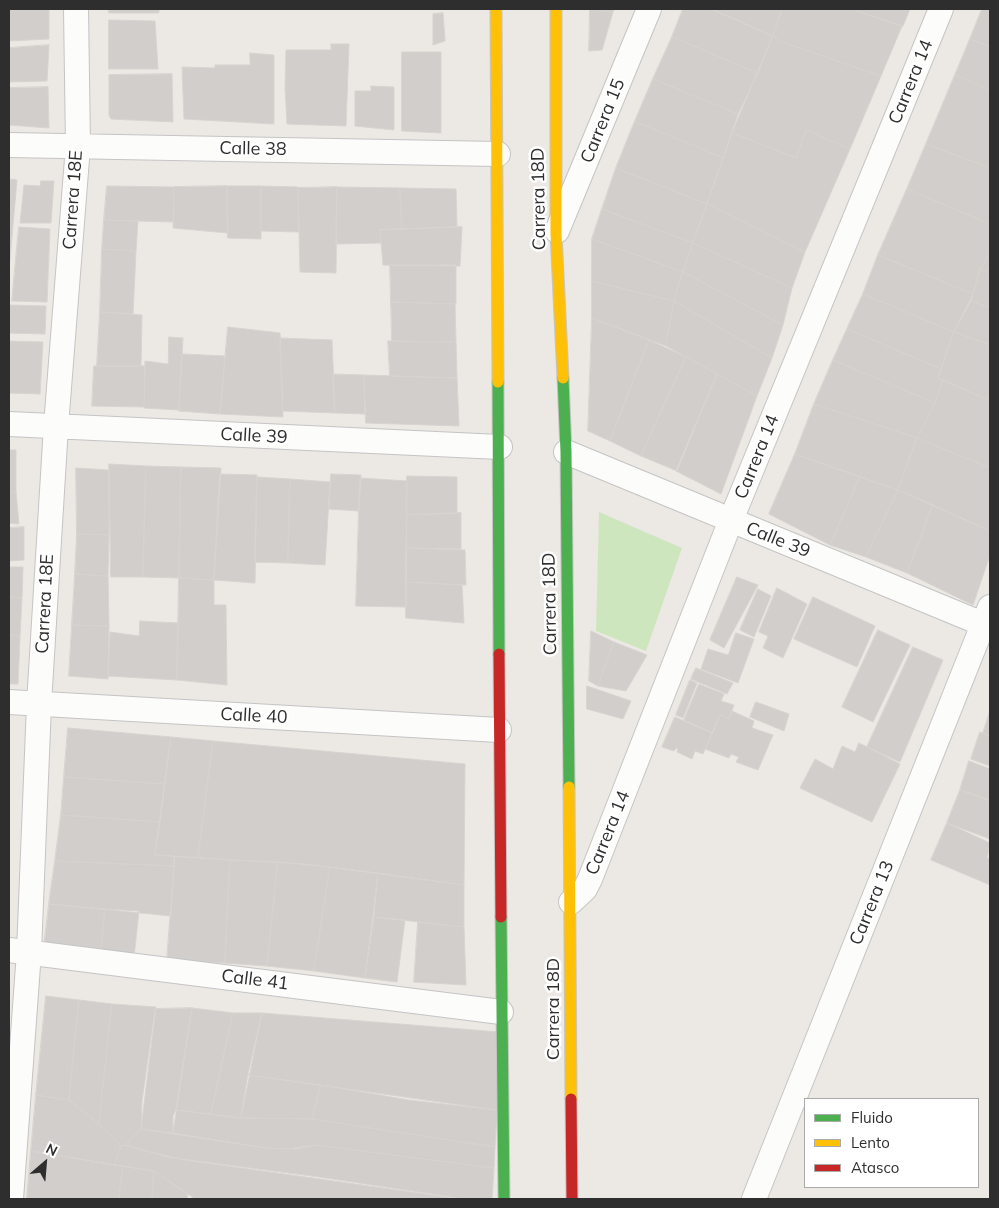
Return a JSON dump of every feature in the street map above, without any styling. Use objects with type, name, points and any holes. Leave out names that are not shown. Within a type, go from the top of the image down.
[{"type":"main road","points":[[496,9],[500,447],[499,730],[504,1199]]},
{"type":"main road","name":"Carrera 18D","points":[[556,9],[556,233],[566,452],[572,1199]]},
{"type":"street","name":"Carrera 18E","points":[[11,1199],[19,951],[39,704],[56,426],[78,146],[76,9]]},
{"type":"street","name":"Carrera 15","points":[[556,233],[649,9]]},
{"type":"street","name":"Carrera 14","points":[[571,902],[585,889],[590,879],[731,520],[941,9]]},
{"type":"street","name":"Calle 38","points":[[9,145],[498,154]]},
{"type":"street","name":"Calle 39","points":[[9,424],[500,447]]},
{"type":"street","name":"Calle 39","points":[[566,452],[731,520],[988,620]]},
{"type":"street","name":"Carrera 13","points":[[754,1199],[988,620]]},
{"type":"street","name":"Calle 40","points":[[9,702],[499,730]]},
{"type":"street","name":"Calle 41","points":[[19,951],[501,1012]]},
{"type":"green space","points":[[599,512],[682,548],[646,651],[596,631]]},
{"type":"building","points":[[9,9],[49,9],[49,39],[9,41]]},
{"type":"building","points":[[109,9],[159,9],[159,13],[109,13]]},
{"type":"building","points":[[590,9],[614,9],[613,12]]},
{"type":"building","points":[[590,9],[613,12],[602,50],[589,51]]},
{"type":"building","points":[[683,9],[712,9],[773,36],[758,73],[672,37]]},
{"type":"building","points":[[711,9],[782,9],[773,36]]},
{"type":"building","points":[[782,9],[852,9],[902,26],[881,76],[779,41],[773,36]]},
{"type":"building","points":[[852,9],[910,9],[903,26]]},
{"type":"building","points":[[982,9],[990,9],[990,47],[970,39]]},
{"type":"building","points":[[443,13],[445,41],[433,45],[433,14]]},
{"type":"building","points":[[109,20],[155,21],[158,69],[109,69]]},
{"type":"building","points":[[773,36],[779,41],[881,76],[850,149],[806,130],[796,158],[732,133]]},
{"type":"building","points":[[672,37],[758,73],[738,114],[653,79]]},
{"type":"building","points":[[970,39],[990,47],[990,90],[955,75]]},
{"type":"building","points":[[331,44],[349,44],[346,126],[287,124],[285,88],[286,50],[331,50]]},
{"type":"building","points":[[49,45],[47,81],[9,82],[9,48]]},
{"type":"building","points":[[402,52],[441,52],[441,133],[402,131]]},
{"type":"building","points":[[250,53],[274,55],[274,124],[184,119],[182,67],[215,68],[215,65],[250,65]]},
{"type":"building","points":[[172,74],[173,122],[111,119],[109,115],[109,75]]},
{"type":"building","points":[[955,75],[990,90],[990,168],[926,144]]},
{"type":"building","points":[[653,79],[738,114],[723,158],[635,121]]},
{"type":"building","points":[[371,86],[394,87],[394,130],[355,126],[355,91],[371,91]]},
{"type":"building","points":[[48,87],[49,128],[9,125],[9,88]]},
{"type":"building","points":[[635,121],[723,158],[707,204],[616,168]]},
{"type":"building","points":[[806,130],[850,149],[805,252],[707,204],[732,133],[796,158]]},
{"type":"building","points":[[926,144],[990,168],[990,224],[907,189]]},
{"type":"building","points":[[616,168],[707,204],[693,243],[602,209]]},
{"type":"building","points":[[9,179],[17,180],[9,270]]},
{"type":"building","points":[[41,181],[54,181],[51,223],[20,223],[24,185],[40,186]]},
{"type":"building","points":[[107,186],[174,187],[173,222],[104,220]]},
{"type":"building","points":[[227,186],[261,186],[261,239],[228,238]]},
{"type":"building","points":[[227,186],[228,233],[173,228],[174,187]]},
{"type":"building","points":[[261,186],[298,187],[299,232],[261,231]]},
{"type":"building","points":[[337,187],[400,188],[402,229],[380,230],[381,243],[336,244]]},
{"type":"building","points":[[337,187],[336,273],[300,272],[298,188]]},
{"type":"building","points":[[400,188],[456,189],[457,227],[402,229]]},
{"type":"building","points":[[907,189],[990,224],[990,253],[980,270],[973,294],[878,255]]},
{"type":"building","points":[[707,204],[805,252],[792,288],[693,243]]},
{"type":"building","points":[[602,209],[693,243],[683,272],[592,239]]},
{"type":"building","points":[[104,220],[138,221],[136,251],[102,249]]},
{"type":"building","points":[[19,227],[50,229],[47,302],[12,301]]},
{"type":"building","points":[[462,227],[460,266],[383,265],[380,230]]},
{"type":"building","points":[[592,239],[683,272],[674,301],[592,281]]},
{"type":"building","points":[[693,243],[792,288],[783,325],[683,272]]},
{"type":"building","points":[[102,249],[136,251],[133,314],[100,312]]},
{"type":"building","points":[[990,253],[990,273],[980,270]]},
{"type":"building","points":[[878,255],[973,294],[954,332],[863,294]]},
{"type":"building","points":[[390,265],[456,265],[456,304],[391,302]]},
{"type":"building","points":[[980,270],[990,273],[990,308],[971,301]]},
{"type":"building","points":[[683,272],[783,325],[772,358],[674,301]]},
{"type":"building","points":[[592,281],[674,301],[666,346],[592,318]]},
{"type":"building","points":[[863,294],[954,332],[941,369],[847,329]]},
{"type":"building","points":[[674,301],[772,358],[757,396],[666,346]]},
{"type":"building","points":[[971,301],[990,308],[990,345],[954,332]]},
{"type":"building","points":[[391,302],[455,304],[456,342],[392,341]]},
{"type":"building","points":[[9,305],[46,306],[45,334],[9,333]]},
{"type":"building","points":[[100,312],[142,315],[141,366],[97,366]]},
{"type":"building","points":[[592,318],[649,340],[610,441],[588,431]]},
{"type":"building","points":[[228,327],[280,333],[283,417],[220,414]]},
{"type":"building","points":[[847,329],[941,369],[938,378],[943,380],[935,403],[833,360]]},
{"type":"building","points":[[954,332],[990,345],[990,393],[988,400],[938,378]]},
{"type":"building","points":[[169,337],[183,338],[179,410],[144,408],[145,361],[168,364]]},
{"type":"building","points":[[280,338],[332,340],[335,413],[283,411]]},
{"type":"building","points":[[649,340],[686,357],[641,456],[610,441]]},
{"type":"building","points":[[9,341],[43,342],[40,394],[9,393]]},
{"type":"building","points":[[388,341],[456,342],[457,378],[390,376]]},
{"type":"building","points":[[182,354],[225,356],[220,414],[179,411]]},
{"type":"building","points":[[686,357],[717,374],[677,471],[641,456]]},
{"type":"building","points":[[833,360],[935,403],[917,438],[814,404]]},
{"type":"building","points":[[94,366],[145,366],[144,407],[92,406]]},
{"type":"building","points":[[333,374],[364,375],[365,414],[335,413]]},
{"type":"building","points":[[717,374],[757,396],[721,494],[676,471]]},
{"type":"building","points":[[364,375],[457,378],[459,426],[366,423]]},
{"type":"building","points":[[943,380],[988,400],[990,393],[990,468],[917,438],[935,403]]},
{"type":"building","points":[[814,404],[917,438],[898,490],[795,454]]},
{"type":"building","points":[[917,438],[990,468],[990,531],[898,490]]},
{"type":"building","points":[[9,450],[16,450],[16,492],[9,491]]},
{"type":"building","points":[[795,454],[860,477],[830,545],[769,514]]},
{"type":"building","points":[[109,464],[146,466],[143,577],[111,577]]},
{"type":"building","points":[[146,466],[181,467],[179,578],[143,577]]},
{"type":"building","points":[[181,467],[221,468],[214,580],[179,578]]},
{"type":"building","points":[[76,468],[109,470],[109,535],[77,534]]},
{"type":"building","points":[[220,474],[257,475],[255,583],[214,580]]},
{"type":"building","points":[[331,474],[361,475],[359,511],[329,509]]},
{"type":"building","points":[[407,476],[457,477],[457,513],[407,515]]},
{"type":"building","points":[[257,477],[290,479],[288,563],[255,562]]},
{"type":"building","points":[[860,477],[898,490],[866,557],[830,545]]},
{"type":"building","points":[[360,478],[407,481],[406,607],[356,606]]},
{"type":"building","points":[[290,479],[330,482],[325,565],[288,563]]},
{"type":"building","points":[[898,490],[933,505],[907,573],[866,557]]},
{"type":"building","points":[[9,491],[16,492],[19,524],[9,523]]},
{"type":"building","points":[[933,505],[990,531],[990,555],[973,605],[907,573]]},
{"type":"building","points":[[461,513],[461,549],[406,548],[407,515]]},
{"type":"building","points":[[24,527],[24,560],[9,561],[9,528]]},
{"type":"building","points":[[77,534],[109,535],[108,576],[75,574]]},
{"type":"building","points":[[406,548],[465,550],[466,585],[406,582]]},
{"type":"building","points":[[9,567],[23,567],[22,598],[9,597]]},
{"type":"building","points":[[75,574],[108,576],[109,626],[72,625]]},
{"type":"building","points":[[737,577],[758,585],[724,648],[710,640]]},
{"type":"building","points":[[179,578],[214,580],[214,605],[226,605],[227,685],[177,680]]},
{"type":"building","points":[[406,582],[462,585],[464,623],[406,618]]},
{"type":"building","points":[[777,588],[807,604],[783,658],[763,648],[768,636],[759,632]]},
{"type":"building","points":[[758,589],[771,596],[754,637],[740,630]]},
{"type":"building","points":[[9,597],[22,598],[20,636],[9,635]]},
{"type":"building","points":[[813,597],[875,626],[857,667],[794,639]]},
{"type":"building","points":[[140,621],[178,623],[177,680],[108,676],[110,632],[139,636]]},
{"type":"building","points":[[72,625],[109,626],[108,679],[69,676]]},
{"type":"building","points":[[878,630],[910,645],[873,722],[842,707]]},
{"type":"building","points":[[591,631],[614,642],[598,686],[589,681]]},
{"type":"building","points":[[736,633],[754,639],[738,683],[701,669],[708,649],[728,655]]},
{"type":"building","points":[[9,635],[20,636],[18,684],[9,684]]},
{"type":"building","points":[[614,642],[647,655],[626,691],[598,686]]},
{"type":"building","points":[[913,647],[943,660],[900,762],[867,747]]},
{"type":"building","points":[[696,668],[733,683],[727,694],[691,679]]},
{"type":"building","points":[[690,680],[697,683],[683,718],[676,715]]},
{"type":"building","points":[[699,684],[724,694],[721,701],[734,705],[729,719],[720,715],[713,733],[684,720]]},
{"type":"building","points":[[587,686],[631,701],[623,719],[587,709]]},
{"type":"building","points":[[756,702],[789,714],[784,731],[750,717]]},
{"type":"building","points":[[732,711],[754,721],[752,728],[773,735],[758,770],[736,762],[739,757],[731,754],[729,758],[705,749],[720,715],[729,719]]},
{"type":"building","points":[[990,711],[990,736],[983,733]]},
{"type":"building","points":[[675,717],[712,733],[703,754],[695,751],[692,759],[677,752],[678,749],[676,748],[674,751],[662,747]]},
{"type":"building","points":[[68,728],[171,737],[165,784],[64,777]]},
{"type":"building","points":[[980,732],[990,736],[990,766],[971,759]]},
{"type":"building","points":[[171,737],[213,741],[198,858],[155,855]]},
{"type":"building","points":[[213,741],[465,764],[464,885],[305,864],[198,858]]},
{"type":"building","points":[[859,743],[900,764],[872,822],[800,788],[815,759],[833,769],[842,746],[855,752]]},
{"type":"building","points":[[969,761],[990,769],[990,800],[960,790]]},
{"type":"building","points":[[64,777],[165,784],[160,822],[61,815]]},
{"type":"building","points":[[960,790],[990,801],[990,839],[947,823]]},
{"type":"building","points":[[61,815],[160,822],[155,855],[174,856],[174,866],[55,861]]},
{"type":"building","points":[[947,823],[990,843],[987,858],[990,859],[990,885],[931,860]]},
{"type":"building","points":[[175,856],[230,860],[225,963],[167,960]]},
{"type":"building","points":[[230,860],[278,862],[267,966],[225,963]]},
{"type":"building","points":[[55,861],[174,866],[171,916],[49,904]]},
{"type":"building","points":[[278,862],[330,867],[314,971],[267,966]]},
{"type":"building","points":[[330,867],[378,873],[365,978],[314,971]]},
{"type":"building","points":[[378,873],[464,885],[464,927],[374,917]]},
{"type":"building","points":[[49,904],[105,909],[101,953],[44,947]]},
{"type":"building","points":[[105,909],[139,911],[134,957],[101,953]]},
{"type":"building","points":[[374,917],[405,920],[397,982],[365,978]]},
{"type":"building","points":[[418,922],[464,927],[466,985],[414,982]]},
{"type":"building","points":[[46,996],[79,1000],[69,1100],[36,1095]]},
{"type":"building","points":[[79,1000],[112,1004],[99,1124],[69,1100]]},
{"type":"building","points":[[112,1004],[156,1007],[141,1129],[126,1145],[121,1146],[99,1124]]},
{"type":"building","points":[[192,1008],[233,1013],[211,1114],[176,1110]]},
{"type":"building","points":[[192,1008],[173,1133],[141,1129],[142,1101],[155,1009]]},
{"type":"building","points":[[233,1013],[262,1013],[241,1118],[211,1114]]},
{"type":"building","points":[[262,1013],[499,1032],[497,1110],[248,1075]]},
{"type":"building","points":[[248,1075],[321,1085],[312,1119],[241,1118]]},
{"type":"building","points":[[321,1085],[409,1100],[497,1110],[495,1147],[312,1119]]},
{"type":"building","points":[[36,1095],[69,1100],[99,1124],[121,1146],[114,1165],[31,1151]]},
{"type":"building","points":[[176,1110],[241,1118],[312,1119],[495,1147],[494,1168],[315,1145],[289,1149],[266,1148],[173,1133],[173,1116]]},
{"type":"building","points":[[141,1129],[266,1148],[296,1149],[315,1145],[494,1168],[492,1199],[465,1199],[167,1157],[126,1145]]},
{"type":"building","points":[[126,1145],[185,1160],[461,1199],[195,1199],[154,1171],[114,1165],[121,1146]]},
{"type":"building","points":[[31,1151],[123,1166],[119,1199],[27,1199]]},
{"type":"building","points":[[123,1166],[154,1171],[152,1199],[119,1199]]},
{"type":"building","points":[[154,1171],[188,1194],[187,1199],[152,1199]]},
{"type":"traffic: fast","points":[[563,378],[566,452],[569,787]]},
{"type":"traffic: fast","points":[[498,382],[499,654]]},
{"type":"traffic: fast","points":[[501,917],[504,1199]]},
{"type":"traffic: slow","points":[[496,9],[498,382]]},
{"type":"traffic: slow","points":[[556,9],[556,233],[563,378]]},
{"type":"traffic: slow","points":[[569,787],[571,1099]]},
{"type":"traffic: jam","points":[[499,654],[501,917]]},
{"type":"traffic: jam","points":[[571,1099],[572,1199]]}]
